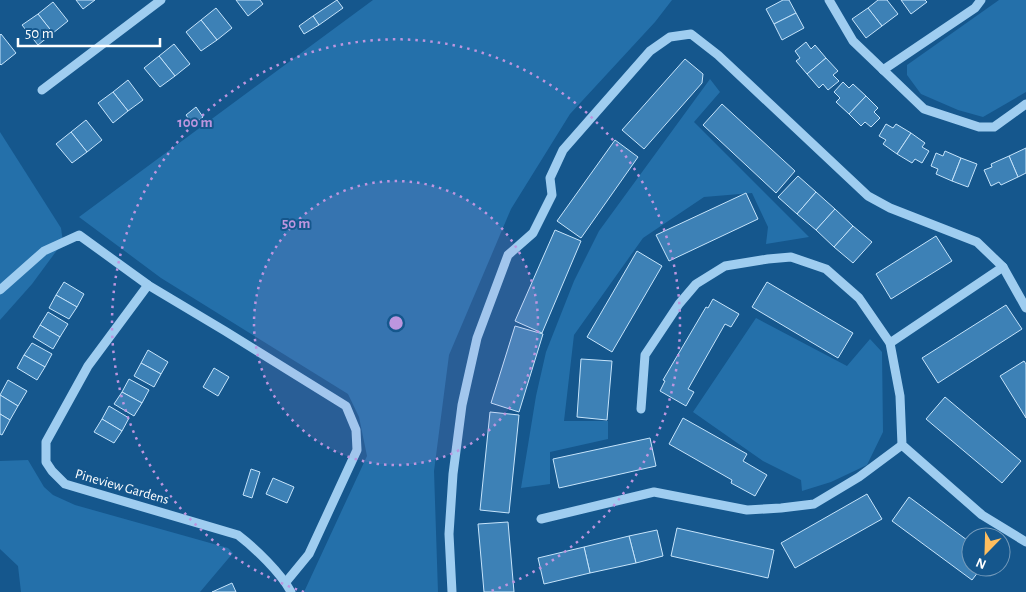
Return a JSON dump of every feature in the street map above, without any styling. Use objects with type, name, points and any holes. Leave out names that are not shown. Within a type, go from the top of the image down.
[{"type":"street","points":[[42,90],[161,0]]},
{"type":"street","points":[[828,0],[853,41],[924,109],[978,128],[994,127],[1026,104]]},
{"type":"street","points":[[883,70],[975,8],[981,0]]},
{"type":"street","points":[[452,592],[448,534],[452,474],[462,405],[477,338],[508,255],[533,233],[552,195],[550,178],[563,150],[650,51],[670,36],[691,34],[718,55],[868,196],[890,208],[976,242],[1003,266],[1026,308]]},
{"type":"street","points":[[0,290],[44,250],[79,234],[148,285],[346,406],[356,430],[357,450],[309,554],[286,582]]},
{"type":"street","points":[[642,409],[645,355],[679,304],[696,284],[725,266],[768,259],[791,257],[826,269],[859,298],[890,343],[900,396],[902,445],[982,515],[1026,542]]},
{"type":"street","points":[[890,343],[1003,266]]},
{"type":"street","name":"Pineview Gardens","points":[[148,285],[88,366],[46,442],[46,462],[65,484],[238,535],[250,544],[286,582],[290,592]]},
{"type":"street","points":[[542,519],[654,492],[747,510],[814,504],[859,477],[902,445]]},
{"type":"shaded area","points":[[373,0],[672,0],[655,22],[570,114],[511,209],[449,355],[434,471],[438,592],[304,592],[367,456],[359,417],[348,394],[161,278],[79,217]]},
{"type":"shaded area","points":[[999,0],[1026,0],[1026,92],[983,117],[958,110],[921,94],[907,75],[907,65]]},
{"type":"shaded area","points":[[710,79],[720,92],[694,122],[809,237],[766,244],[768,227],[752,193],[704,197],[643,238],[574,335],[564,421],[608,421],[608,439],[550,452],[550,484],[521,488],[536,396],[546,352],[574,281],[599,231]]},
{"type":"shaded area","points":[[0,132],[61,228],[63,242],[32,284],[0,320]]},
{"type":"shaded area","points":[[756,318],[847,366],[870,339],[882,352],[883,432],[867,465],[831,482],[802,491],[801,480],[763,461],[693,412]]},
{"type":"shaded area","points":[[28,460],[44,487],[53,495],[75,505],[228,548],[233,553],[200,592],[21,592],[18,566],[0,549],[0,461]]},
{"type":"building","points":[[76,0],[95,0],[83,9]]},
{"type":"building","points":[[236,0],[260,0],[263,4],[248,16]]},
{"type":"building","points":[[337,0],[343,8],[319,25],[313,16]]},
{"type":"building","points":[[783,0],[789,0],[796,13],[774,24],[766,9]]},
{"type":"building","points":[[878,0],[887,0],[898,14],[882,26],[868,8]]},
{"type":"building","points":[[901,0],[925,0],[927,2],[911,14]]},
{"type":"building","points":[[53,2],[68,21],[53,33],[38,14]]},
{"type":"building","points":[[216,8],[232,28],[217,40],[201,20]]},
{"type":"building","points":[[868,8],[882,26],[866,38],[852,19]]},
{"type":"building","points":[[796,13],[804,28],[782,40],[774,24]]},
{"type":"building","points":[[38,14],[53,33],[38,45],[22,25]]},
{"type":"building","points":[[313,16],[319,25],[304,34],[299,26]]},
{"type":"building","points":[[201,20],[217,40],[201,51],[186,32]]},
{"type":"building","points":[[0,35],[16,53],[1,65]]},
{"type":"building","points":[[806,42],[811,49],[815,45],[826,58],[807,74],[796,61],[800,58],[795,51]]},
{"type":"building","points":[[174,44],[190,64],[175,76],[159,56]]},
{"type":"building","points":[[159,56],[175,76],[160,87],[144,68]]},
{"type":"building","points":[[826,58],[838,71],[833,75],[839,81],[828,90],[823,84],[819,88],[807,74]]},
{"type":"building","points":[[685,59],[703,74],[702,83],[644,149],[622,130]]},
{"type":"building","points":[[128,80],[143,100],[128,111],[113,92]]},
{"type":"building","points":[[843,82],[849,88],[853,84],[866,96],[849,114],[836,102],[840,98],[834,92]]},
{"type":"building","points":[[113,92],[128,111],[113,123],[98,103]]},
{"type":"building","points":[[866,96],[878,108],[874,112],[880,118],[871,127],[865,122],[861,126],[849,114]]},
{"type":"building","points":[[722,104],[795,171],[776,193],[703,125]]},
{"type":"building","points":[[196,107],[203,117],[193,125],[186,115]]},
{"type":"building","points":[[86,120],[102,140],[87,152],[71,132]]},
{"type":"building","points":[[886,124],[893,128],[896,124],[911,133],[897,154],[883,144],[886,140],[879,136]]},
{"type":"building","points":[[71,132],[87,152],[72,163],[56,144]]},
{"type":"building","points":[[911,133],[925,143],[922,147],[929,151],[922,163],[915,159],[912,163],[897,154]]},
{"type":"building","points":[[615,140],[638,157],[581,238],[557,221]]},
{"type":"building","points":[[1026,148],[1026,173],[1018,177],[1009,156]]},
{"type":"building","points":[[945,151],[961,158],[952,181],[936,174],[938,169],[931,166],[936,153],[943,156]]},
{"type":"building","points":[[1009,156],[1018,177],[1001,185],[999,182],[991,186],[984,170],[992,167],[991,164]]},
{"type":"building","points":[[961,158],[977,164],[968,187],[952,181]]},
{"type":"building","points":[[798,176],[816,192],[797,214],[778,197]]},
{"type":"building","points":[[816,192],[835,209],[816,230],[797,214]]},
{"type":"building","points":[[746,193],[758,219],[669,261],[656,235]]},
{"type":"building","points":[[835,209],[853,226],[834,247],[816,230]]},
{"type":"building","points":[[853,226],[872,242],[853,263],[834,247]]},
{"type":"building","points":[[555,230],[581,241],[542,333],[515,321]]},
{"type":"building","points":[[936,236],[952,261],[891,299],[876,274]]},
{"type":"building","points":[[637,251],[662,266],[612,352],[587,337]]},
{"type":"building","points":[[64,282],[84,294],[77,307],[56,295]]},
{"type":"building","points":[[767,282],[853,333],[838,358],[752,307]]},
{"type":"building","points":[[56,295],[77,307],[69,319],[49,308]]},
{"type":"building","points":[[713,299],[739,314],[731,327],[725,324],[688,389],[694,392],[686,406],[660,391],[665,381],[663,380],[706,307],[708,308]]},
{"type":"building","points":[[1006,305],[1022,329],[938,383],[922,358]]},
{"type":"building","points":[[48,312],[68,324],[60,337],[40,325]]},
{"type":"building","points":[[40,325],[60,337],[53,349],[33,337]]},
{"type":"building","points":[[515,326],[543,334],[519,412],[491,403]]},
{"type":"building","points":[[32,343],[52,354],[45,367],[24,355]]},
{"type":"building","points":[[148,350],[168,362],[161,374],[141,363]]},
{"type":"building","points":[[24,355],[45,367],[37,380],[17,368]]},
{"type":"building","points":[[581,359],[612,361],[607,420],[577,417]]},
{"type":"building","points":[[1024,361],[1026,364],[1026,418],[1000,376]]},
{"type":"building","points":[[141,363],[161,374],[154,387],[134,376]]},
{"type":"building","points":[[214,368],[229,377],[218,396],[203,387]]},
{"type":"building","points":[[129,379],[149,390],[142,403],[122,392]]},
{"type":"building","points":[[8,380],[27,391],[18,406],[0,395]]},
{"type":"building","points":[[122,392],[142,403],[134,416],[114,404]]},
{"type":"building","points":[[0,395],[18,406],[10,420],[0,414]]},
{"type":"building","points":[[945,397],[1021,461],[1002,483],[926,419]]},
{"type":"building","points":[[109,406],[129,418],[122,431],[102,419]]},
{"type":"building","points":[[490,412],[519,415],[509,513],[480,510]]},
{"type":"building","points":[[0,414],[10,420],[2,435],[0,434]]},
{"type":"building","points":[[683,418],[747,454],[743,461],[767,475],[755,496],[731,483],[732,480],[669,444]]},
{"type":"building","points":[[102,419],[122,431],[114,443],[94,432]]},
{"type":"building","points":[[650,438],[656,466],[559,488],[553,459]]},
{"type":"building","points":[[251,469],[260,472],[252,498],[243,495]]},
{"type":"building","points":[[273,478],[294,487],[287,503],[266,494]]},
{"type":"building","points":[[867,494],[882,519],[795,568],[781,543]]},
{"type":"building","points":[[909,497],[961,536],[961,572],[892,521]]},
{"type":"building","points":[[508,522],[514,592],[484,592],[478,524]]},
{"type":"building","points":[[677,528],[774,550],[768,578],[671,556]]},
{"type":"building","points":[[657,530],[663,556],[636,563],[629,536]]},
{"type":"building","points":[[629,536],[636,563],[590,573],[584,547]]},
{"type":"building","points":[[584,547],[590,573],[544,584],[538,558]]},
{"type":"building","points":[[232,583],[236,592],[212,592]]}]
